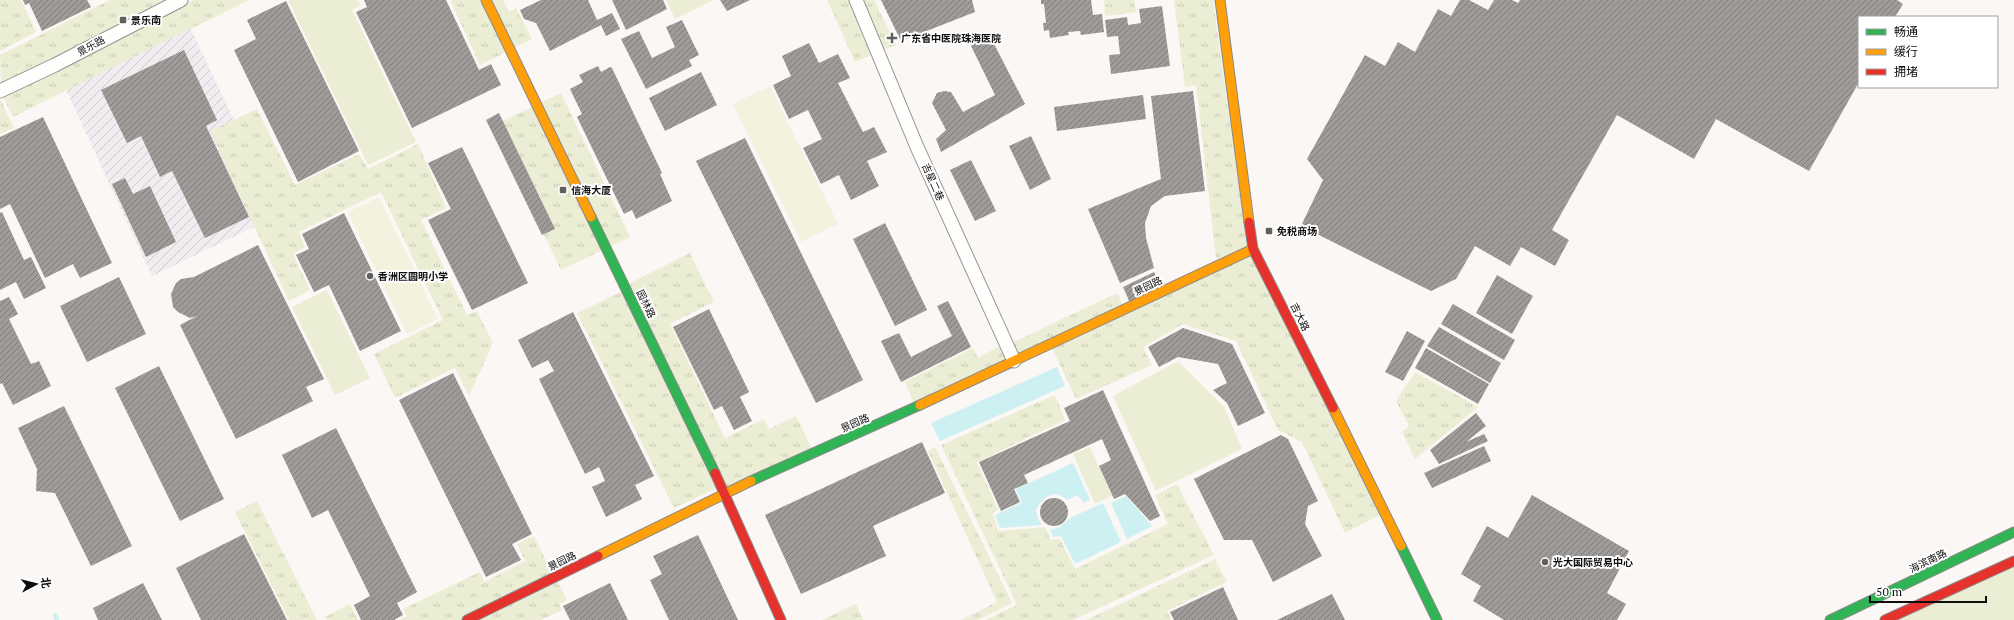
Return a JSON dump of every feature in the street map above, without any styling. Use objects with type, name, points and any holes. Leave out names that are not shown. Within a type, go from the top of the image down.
[{"type":"street","name":"景乐路","points":[[0,91],[181,0]]},
{"type":"street","name":"园林路","points":[[486,0],[725,493],[781,620]]},
{"type":"street","name":"吉星二巷","points":[[856,0],[917,147],[1014,361]]},
{"type":"street","name":"吉大路","points":[[1220,0],[1253,248],[1437,620]]},
{"type":"street","name":"景园路","points":[[467,620],[725,493],[895,417],[1253,248]]},
{"type":"street","name":"海滨南路","points":[[1830,620],[2014,532]]},
{"type":"street","points":[[1886,620],[2014,560]]},
{"type":"shaded area","points":[[178,2],[279,215],[152,276],[55,66]]},
{"type":"green space","points":[[0,0],[21,0],[36,32],[0,51]]},
{"type":"green space","points":[[110,0],[183,0],[1,86],[0,55]]},
{"type":"green space","points":[[193,0],[249,0],[13,117],[3,97]]},
{"type":"green space","points":[[288,0],[358,0],[361,5],[352,10],[416,142],[368,165]]},
{"type":"green space","points":[[450,0],[503,0],[509,12],[516,8],[532,39],[480,65]]},
{"type":"green space","points":[[666,0],[713,0],[675,19]]},
{"type":"green space","points":[[827,0],[874,0],[896,45],[855,62]]},
{"type":"green space","points":[[1104,0],[1134,0],[1136,12],[1105,16]]},
{"type":"green space","points":[[1174,0],[1213,0],[1247,246],[1216,259],[1196,85],[1185,87]]},
{"type":"green space","points":[[770,86],[838,224],[801,242],[733,104]]},
{"type":"green space","points":[[561,93],[630,237],[561,270],[492,126]]},
{"type":"green space","points":[[0,99],[14,128],[0,134]]},
{"type":"green space","points":[[257,109],[295,185],[359,154],[368,169],[418,144],[446,208],[421,220],[467,315],[477,311],[493,343],[469,396],[455,368],[395,398],[374,354],[443,320],[381,192],[299,232],[305,247],[293,254],[310,290],[289,301],[210,131]]},
{"type":"green space","points":[[379,197],[438,319],[407,334],[348,212]]},
{"type":"green space","points":[[690,253],[714,302],[670,324],[725,438],[764,419],[769,429],[796,416],[812,449],[725,489],[630,283]]},
{"type":"green space","points":[[1251,254],[1382,514],[1345,533],[1302,442],[1278,430],[1236,341],[1183,324],[1143,347],[1152,365],[1076,399],[1052,348]]},
{"type":"green space","points":[[327,290],[370,378],[335,395],[292,307]]},
{"type":"green space","points":[[623,291],[717,488],[674,508],[577,313]]},
{"type":"green space","points":[[1117,293],[1123,306],[914,404],[905,382],[973,348],[978,358],[1003,344],[1016,341]]},
{"type":"green space","points":[[1178,361],[1224,407],[1242,449],[1156,491],[1113,396]]},
{"type":"green space","points":[[1415,372],[1478,407],[1415,459],[1402,432],[1409,426],[1396,401]]},
{"type":"green space","points":[[1055,395],[1065,420],[977,462],[998,510],[993,513],[998,531],[1045,527],[1051,540],[1060,539],[1075,569],[1168,524],[1155,495],[1177,484],[1214,555],[1073,620],[985,620],[1017,605],[941,445]]},
{"type":"green space","points":[[935,447],[1012,603],[978,620],[961,620],[997,602],[928,451]]},
{"type":"green space","points":[[1090,447],[1112,496],[1095,504],[1073,454]]},
{"type":"green space","points":[[257,501],[317,620],[289,620],[235,512]]},
{"type":"green space","points":[[534,536],[553,575],[463,620],[399,620],[407,616],[403,609],[480,572],[484,582],[525,561],[517,544]]},
{"type":"green space","points":[[1215,559],[1227,582],[1167,611],[1171,620],[1086,620]]},
{"type":"green space","points":[[2014,561],[2014,620],[1886,620]]},
{"type":"green space","points":[[556,579],[567,600],[559,604],[562,610],[541,620],[475,620]]},
{"type":"green space","points":[[350,604],[358,620],[327,620],[325,617]]},
{"type":"green space","points":[[856,604],[863,620],[822,620]]},
{"type":"water","points":[[1057,367],[1065,386],[940,441],[931,423]]},
{"type":"water","points":[[1073,463],[1090,500],[1083,503],[1078,495],[1067,500],[1063,496],[1054,494],[1050,495],[1042,501],[1036,510],[1038,519],[1042,525],[1000,528],[995,515],[1022,503],[1016,489]]},
{"type":"water","points":[[1126,496],[1152,526],[1127,539],[1111,503]]},
{"type":"water","points":[[1103,503],[1121,542],[1075,564],[1061,536],[1053,537],[1050,530],[1060,527],[1070,518]]},
{"type":"building","points":[[23,0],[87,0],[91,7],[42,31],[29,3],[25,5]]},
{"type":"building","points":[[364,0],[446,0],[479,70],[491,64],[501,85],[412,128],[356,12],[367,7]]},
{"type":"building","points":[[541,0],[588,0],[597,20],[612,13],[620,29],[606,36],[601,25],[550,51],[536,23],[524,19],[520,10]]},
{"type":"building","points":[[612,0],[663,0],[667,9],[626,30]]},
{"type":"building","points":[[720,0],[750,0],[727,11]]},
{"type":"building","points":[[881,0],[972,0],[975,12],[901,41]]},
{"type":"building","points":[[1041,0],[1091,0],[1093,15],[1102,14],[1104,32],[1081,35],[1080,31],[1068,32],[1069,35],[1050,38],[1049,30],[1044,31],[1043,23],[1046,23],[1044,4],[1041,4]]},
{"type":"building","points":[[1460,0],[1469,0],[1488,10],[1494,0],[1512,0],[1518,3],[1520,0],[1897,0],[1903,4],[1896,16],[1858,16],[1858,84],[1809,171],[1716,119],[1694,159],[1617,115],[1552,230],[1569,240],[1555,266],[1521,247],[1510,266],[1475,246],[1456,279],[1431,291],[1301,226],[1323,180],[1307,159],[1365,55],[1385,66],[1398,42],[1415,52],[1438,9],[1451,16]]},
{"type":"building","points":[[286,1],[359,151],[298,182],[234,50],[256,39],[247,20]]},
{"type":"building","points":[[1162,6],[1170,66],[1111,74],[1109,55],[1120,54],[1118,36],[1107,37],[1105,20],[1127,17],[1128,25],[1141,23],[1139,9]]},
{"type":"building","points":[[682,20],[699,55],[689,60],[692,66],[646,89],[621,39],[639,31],[652,58],[675,47],[666,27]]},
{"type":"building","points":[[984,35],[991,38],[1025,104],[941,152],[936,139],[946,130],[932,103],[937,93],[944,91],[951,92],[963,112],[995,95],[971,46],[977,37]]},
{"type":"building","points":[[809,43],[819,63],[838,54],[850,78],[838,83],[863,132],[874,127],[887,152],[867,161],[879,186],[851,200],[839,175],[821,184],[803,148],[822,139],[808,110],[789,119],[773,85],[791,76],[782,56]]},
{"type":"building","points":[[184,50],[217,120],[206,126],[249,217],[205,238],[172,171],[160,177],[141,136],[127,143],[101,90]]},
{"type":"building","points":[[598,66],[601,72],[610,67],[612,68],[662,173],[660,174],[672,201],[636,219],[632,210],[624,214],[577,117],[582,114],[570,89],[583,82],[579,75]]},
{"type":"building","points":[[701,72],[717,105],[665,131],[649,98]]},
{"type":"building","points":[[1193,91],[1205,191],[1165,196],[1151,206],[1145,223],[1146,238],[1154,268],[1120,283],[1088,209],[1161,179],[1151,96]]},
{"type":"building","points":[[1143,95],[1146,119],[1057,131],[1054,107]]},
{"type":"building","points":[[499,113],[555,229],[542,235],[486,120]]},
{"type":"building","points":[[43,117],[112,263],[80,278],[73,264],[45,278],[10,204],[0,209],[0,137]]},
{"type":"building","points":[[1031,136],[1051,179],[1030,190],[1009,146]]},
{"type":"building","points":[[745,138],[863,380],[816,403],[696,161]]},
{"type":"building","points":[[462,147],[528,283],[472,310],[428,220],[451,209],[428,163]]},
{"type":"building","points":[[971,160],[996,211],[975,221],[950,170]]},
{"type":"building","points":[[125,178],[133,194],[150,186],[176,242],[146,257],[112,184]]},
{"type":"building","points":[[2,212],[24,260],[31,257],[46,288],[24,299],[16,282],[0,290],[0,213]]},
{"type":"building","points":[[344,213],[401,331],[360,351],[329,285],[314,292],[296,255],[309,249],[302,234]]},
{"type":"building","points":[[885,223],[927,310],[895,326],[853,239]]},
{"type":"building","points":[[258,245],[324,379],[306,387],[313,401],[236,439],[180,325],[197,316],[190,318],[178,312],[173,307],[171,294],[176,283],[181,279],[194,277]]},
{"type":"building","points":[[1154,272],[1162,288],[1130,303],[1123,287]]},
{"type":"building","points":[[1497,275],[1533,296],[1512,334],[1476,313]]},
{"type":"building","points":[[119,277],[146,334],[87,362],[60,306]]},
{"type":"building","points":[[9,297],[18,314],[9,319],[31,364],[39,361],[51,386],[13,405],[2,383],[0,384],[0,301]]},
{"type":"building","points":[[948,301],[971,347],[901,382],[881,341],[899,333],[911,357],[952,336],[937,306]]},
{"type":"building","points":[[1453,304],[1515,340],[1504,360],[1441,324]]},
{"type":"building","points":[[709,309],[749,392],[740,397],[752,421],[734,430],[722,406],[714,410],[673,327]]},
{"type":"building","points":[[573,312],[654,476],[635,485],[642,499],[606,517],[592,487],[605,481],[599,467],[585,474],[539,379],[554,371],[548,360],[532,368],[518,340]]},
{"type":"building","points":[[1439,327],[1501,363],[1490,383],[1427,346]]},
{"type":"building","points":[[1183,328],[1232,344],[1265,413],[1238,426],[1227,403],[1213,390],[1227,383],[1218,364],[1178,357],[1159,367],[1148,347]]},
{"type":"building","points":[[1407,331],[1425,341],[1403,381],[1385,372]]},
{"type":"building","points":[[1426,348],[1489,384],[1478,404],[1415,368]]},
{"type":"building","points":[[159,366],[224,499],[180,521],[115,388]]},
{"type":"building","points":[[453,373],[532,534],[512,544],[521,560],[486,577],[399,400]]},
{"type":"building","points":[[1103,390],[1160,516],[1150,521],[1125,494],[1114,499],[1099,466],[1111,460],[1102,439],[1024,475],[1028,483],[1014,489],[1020,502],[1001,511],[979,462],[1070,421],[1064,408]]},
{"type":"building","points":[[64,406],[132,546],[91,566],[55,493],[36,491],[37,469],[18,428]]},
{"type":"building","points":[[1476,413],[1486,426],[1466,442],[1484,434],[1488,441],[1439,464],[1430,450]]},
{"type":"building","points":[[336,428],[417,592],[397,603],[403,615],[394,620],[361,620],[354,605],[370,596],[328,510],[312,518],[282,455]]},
{"type":"building","points":[[1281,435],[1288,439],[1318,501],[1308,506],[1305,524],[1322,556],[1273,582],[1252,540],[1224,540],[1194,479]]},
{"type":"building","points":[[922,442],[945,493],[873,526],[886,556],[801,594],[765,515]]},
{"type":"building","points":[[1484,446],[1491,461],[1432,488],[1424,473]]},
{"type":"building","name":"光大国际贸易中心","points":[[1532,495],[1629,551],[1607,593],[1626,604],[1617,620],[1504,620],[1473,601],[1481,586],[1461,574],[1487,526],[1508,538]]},
{"type":"building","points":[[1054,498],[1060,499],[1064,502],[1067,506],[1067,518],[1064,522],[1060,525],[1054,526],[1048,525],[1044,522],[1041,518],[1040,512],[1041,506],[1044,502],[1048,499]]},
{"type":"building","points":[[244,534],[287,620],[201,620],[176,568]]},
{"type":"building","points":[[698,535],[738,620],[669,620],[650,580],[662,574],[653,556]]},
{"type":"building","points":[[143,583],[162,620],[98,620],[93,608]]},
{"type":"building","points":[[610,583],[628,620],[570,620],[563,606]]},
{"type":"building","points":[[1223,587],[1238,620],[1174,620],[1170,612]]},
{"type":"building","points":[[1332,594],[1345,620],[1277,620]]},
{"type":"waterway","points":[[55,615],[57,620]]},
{"type":"traffic: fast","points":[[591,217],[715,473]]},
{"type":"traffic: fast","points":[[751,481],[920,405]]},
{"type":"traffic: fast","points":[[1830,620],[2014,532]]},
{"type":"traffic: fast","points":[[1401,546],[1437,620]]},
{"type":"traffic: slow","points":[[486,0],[591,217]]},
{"type":"traffic: slow","points":[[1220,0],[1249,222]]},
{"type":"traffic: slow","points":[[920,405],[1253,249]]},
{"type":"traffic: slow","points":[[1333,408],[1401,546]]},
{"type":"traffic: slow","points":[[598,556],[751,481]]},
{"type":"traffic: jam","points":[[1249,222],[1253,249],[1333,408]]},
{"type":"traffic: jam","points":[[715,473],[781,620]]},
{"type":"traffic: jam","points":[[467,620],[598,556]]},
{"type":"traffic: jam","points":[[1885,620],[2014,561]]},
{"type":"place","name":"景乐南","points":[[123,20]]},
{"type":"place","name":"广东省中医院珠海医院","points":[[892,38]]},
{"type":"place","name":"信海大厦","points":[[563,190]]},
{"type":"place","name":"免税商场","points":[[1269,231]]},
{"type":"place","name":"香洲区圆明小学","points":[[370,276]]},
{"type":"place","name":"光大国际贸易中心","points":[[1545,562]]}]
